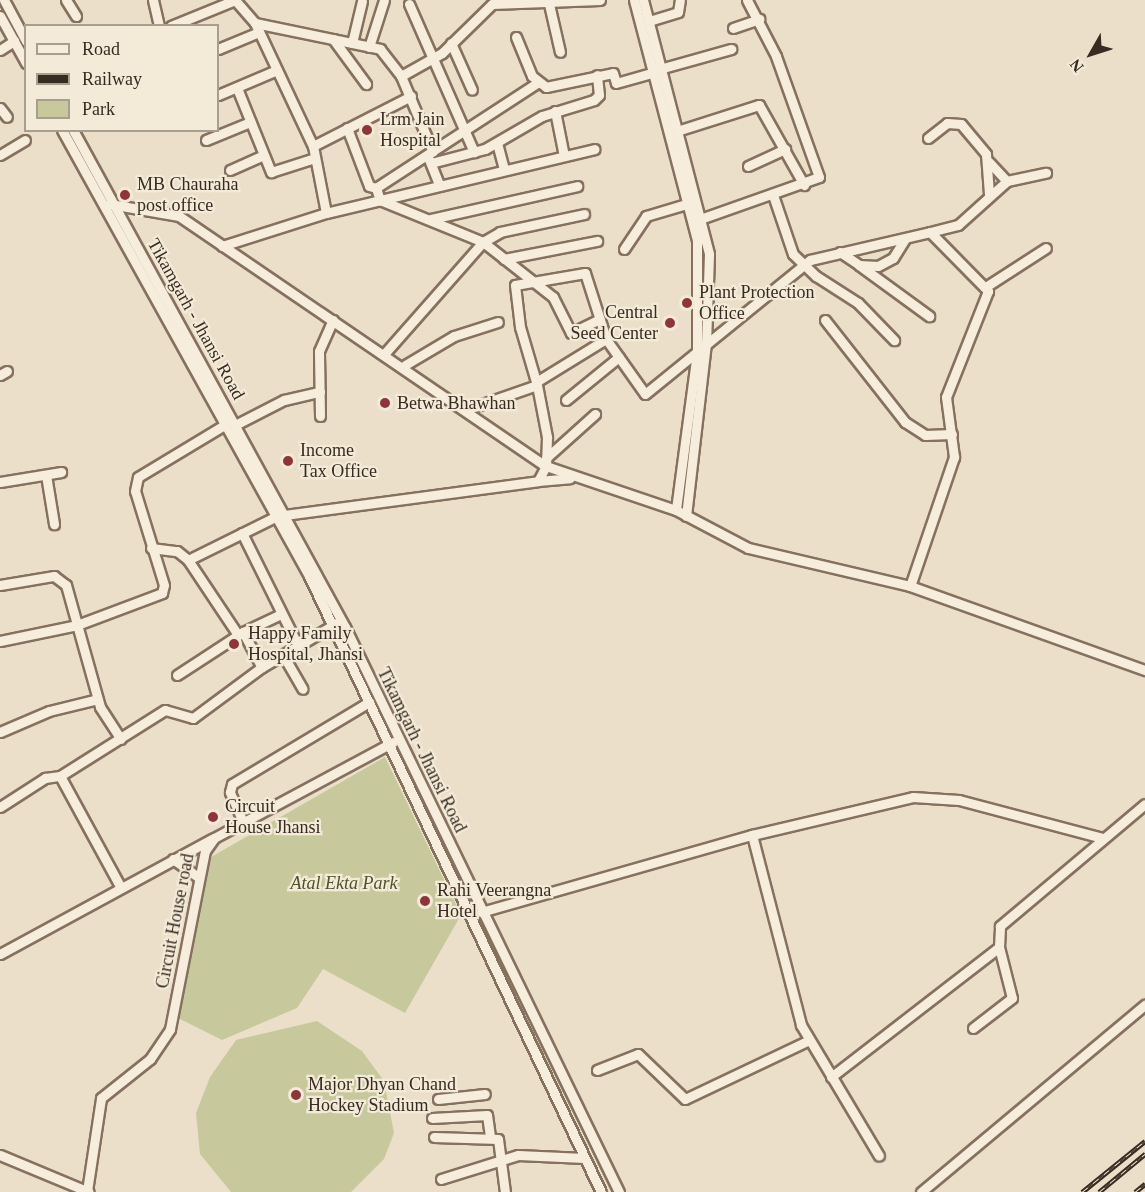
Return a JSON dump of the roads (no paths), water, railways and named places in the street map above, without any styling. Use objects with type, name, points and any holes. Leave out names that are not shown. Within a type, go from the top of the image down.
[{"type":"street","points":[[66,0],[76,16]]},
{"type":"street","points":[[153,0],[159,24]]},
{"type":"street","points":[[176,24],[235,0],[255,23],[312,146],[326,213]]},
{"type":"street","points":[[369,46],[384,0]]},
{"type":"street","points":[[402,76],[433,60],[492,4],[549,4],[600,0]]},
{"type":"street","points":[[634,0],[680,130],[703,218],[709,254],[686,516]]},
{"type":"street","points":[[643,0],[659,70]]},
{"type":"street","points":[[649,21],[678,12],[680,0]]},
{"type":"street","points":[[703,218],[804,185],[820,173],[759,19],[747,0]]},
{"type":"street","points":[[352,43],[362,1]]},
{"type":"street","points":[[9,2],[24,36]]},
{"type":"street","points":[[409,4],[474,152]]},
{"type":"street","points":[[549,4],[560,52]]},
{"type":"street","points":[[0,16],[24,59]]},
{"type":"street","points":[[733,28],[759,19]]},
{"type":"street","points":[[255,23],[380,49],[402,76],[411,96],[440,186]]},
{"type":"street","points":[[219,49],[259,32]]},
{"type":"street","points":[[516,37],[537,83],[546,87],[613,73],[616,83],[731,49]]},
{"type":"street","points":[[333,39],[366,84]]},
{"type":"street","points":[[0,50],[14,41]]},
{"type":"street","points":[[451,43],[472,90]]},
{"type":"street","points":[[219,95],[277,70]]},
{"type":"street","points":[[430,157],[474,152],[497,143],[555,111],[598,98],[597,75]]},
{"type":"street","points":[[347,128],[369,186],[376,188],[430,157],[537,83]]},
{"type":"street","points":[[663,84],[676,154],[690,203],[698,255],[701,351],[676,510]]},
{"type":"street","points":[[237,88],[263,155],[274,173],[315,158]]},
{"type":"street","points":[[312,146],[411,96]]},
{"type":"street","points":[[680,130],[756,104],[785,149],[804,185]]},
{"type":"street","points":[[0,108],[7,117]]},
{"type":"street","points":[[555,111],[564,156]]},
{"type":"street","points":[[928,138],[954,121],[1007,181]]},
{"type":"street","points":[[206,140],[250,122]]},
{"type":"street","points":[[63,132],[109,204],[179,216],[333,320],[405,365],[546,462],[573,477],[676,510],[748,548],[910,586],[1144,669]]},
{"type":"street","points":[[74,132],[109,204]]},
{"type":"street","points":[[0,155],[25,140]]},
{"type":"street","points":[[497,143],[504,170]]},
{"type":"street","points":[[222,246],[326,213],[594,149]]},
{"type":"street","points":[[748,166],[785,149]]},
{"type":"street","points":[[676,154],[686,151]]},
{"type":"street","points":[[230,170],[263,155]]},
{"type":"street","points":[[989,162],[989,194]]},
{"type":"street","points":[[546,462],[536,383],[513,291],[515,285],[583,272],[606,339],[645,394],[701,351],[803,264],[840,252],[958,225],[989,194],[1007,181],[1046,173]]},
{"type":"street","points":[[431,219],[577,186]]},
{"type":"street","points":[[376,188],[380,200]]},
{"type":"street","points":[[773,195],[788,246],[803,264],[858,303],[894,340]]},
{"type":"street","points":[[380,200],[483,242],[559,303],[571,333],[600,319]]},
{"type":"street","points":[[624,249],[646,216],[690,203]]},
{"type":"street","name":"Tikamgarh - Jhansi Road","points":[[109,204],[154,290],[221,406],[237,424],[281,515],[399,738],[481,912],[619,1192]]},
{"type":"street","points":[[385,353],[483,242],[500,232],[584,214]]},
{"type":"street","points":[[930,232],[987,286]]},
{"type":"street","points":[[859,264],[886,263],[905,238]]},
{"type":"street","points":[[504,259],[597,241]]},
{"type":"street","points":[[910,586],[954,457],[946,397],[987,286],[1046,248]]},
{"type":"street","points":[[840,252],[929,316]]},
{"type":"street","points":[[320,416],[319,351],[333,320]]},
{"type":"street","points":[[825,320],[905,422],[925,435],[952,434]]},
{"type":"street","points":[[405,365],[448,339],[498,322]]},
{"type":"street","points":[[468,409],[536,383],[606,339]]},
{"type":"street","points":[[566,400],[619,357]]},
{"type":"street","points":[[237,424],[284,400],[320,392]]},
{"type":"street","name":"Tikamgarh - Jhansi Road","points":[[221,406],[226,424],[281,515]]},
{"type":"street","points":[[538,481],[546,462],[595,414]]},
{"type":"street","points":[[0,641],[77,624],[162,593],[164,585],[135,491],[138,477],[226,424]]},
{"type":"street","points":[[0,482],[61,472]]},
{"type":"street","points":[[46,475],[54,524]]},
{"type":"street","points":[[188,560],[281,515],[573,477]]},
{"type":"street","points":[[242,533],[298,646]]},
{"type":"street","points":[[151,548],[177,551],[188,560],[262,667]]},
{"type":"street","points":[[0,585],[54,576],[71,598],[98,699],[121,739]]},
{"type":"street","points":[[177,675],[240,634],[281,614]]},
{"type":"street","points":[[0,807],[45,778],[60,776],[170,707],[193,718],[262,667],[337,623]]},
{"type":"street","name":"Tikamgarh - Jhansi Road","points":[[337,623],[388,744],[601,1192]]},
{"type":"street","points":[[283,655],[303,689]]},
{"type":"street","points":[[0,732],[46,712],[98,699]]},
{"type":"street","points":[[244,824],[230,792],[232,784],[369,702]]},
{"type":"street","name":"Circuit House road","points":[[88,1192],[101,1098],[150,1059],[170,1029],[198,877],[214,838],[244,824],[399,738]]},
{"type":"street","points":[[60,776],[120,886]]},
{"type":"street","points":[[481,912],[752,835],[930,795],[1103,838]]},
{"type":"street","points":[[973,1028],[1012,998],[997,935],[1008,918],[1145,804]]},
{"type":"street","points":[[752,835],[793,1000],[809,1040],[879,1156]]},
{"type":"street","points":[[0,954],[120,886],[214,838]]},
{"type":"street","points":[[173,859],[198,877]]},
{"type":"street","points":[[831,1077],[999,947]]},
{"type":"street","points":[[497,970],[507,965]]},
{"type":"street","points":[[921,1192],[1145,1005]]},
{"type":"street","points":[[597,1070],[638,1054],[685,1099],[809,1040]]},
{"type":"street","points":[[438,1099],[485,1094]]},
{"type":"street","points":[[456,1097],[458,1117]]},
{"type":"street","points":[[432,1118],[487,1115],[490,1137]]},
{"type":"street","points":[[434,1137],[490,1137],[500,1142],[504,1159],[505,1192]]},
{"type":"street","points":[[0,1155],[88,1192]]},
{"type":"street","points":[[441,1179],[504,1159],[584,1158]]},
{"type":"railway","points":[[1082,1192],[1145,1141]]},
{"type":"railway","points":[[1099,1192],[1145,1154]]},
{"type":"railway","points":[[1135,1192],[1145,1184]]},
{"type":"place","name":"Lrm Jain Hospital","points":[[367,130]]},
{"type":"place","name":"MB Chauraha post office","points":[[125,195]]},
{"type":"place","name":"Plant Protection Office","points":[[687,303]]},
{"type":"place","name":"Central Seed Center","points":[[670,323]]},
{"type":"place","name":"Betwa Bhawhan","points":[[385,403]]},
{"type":"place","name":"Income Tax Office","points":[[288,461]]},
{"type":"place","name":"Happy Family Hospital, Jhansi","points":[[234,644]]},
{"type":"place","name":"Circuit House Jhansi","points":[[213,817]]},
{"type":"place","name":"Rahi Veerangna Hotel","points":[[425,901]]},
{"type":"place","name":"Major Dhyan Chand Hockey Stadium","points":[[296,1095]]},
{"type":"park label","name":"Atal Ekta Park","points":[[344,883]]}]
